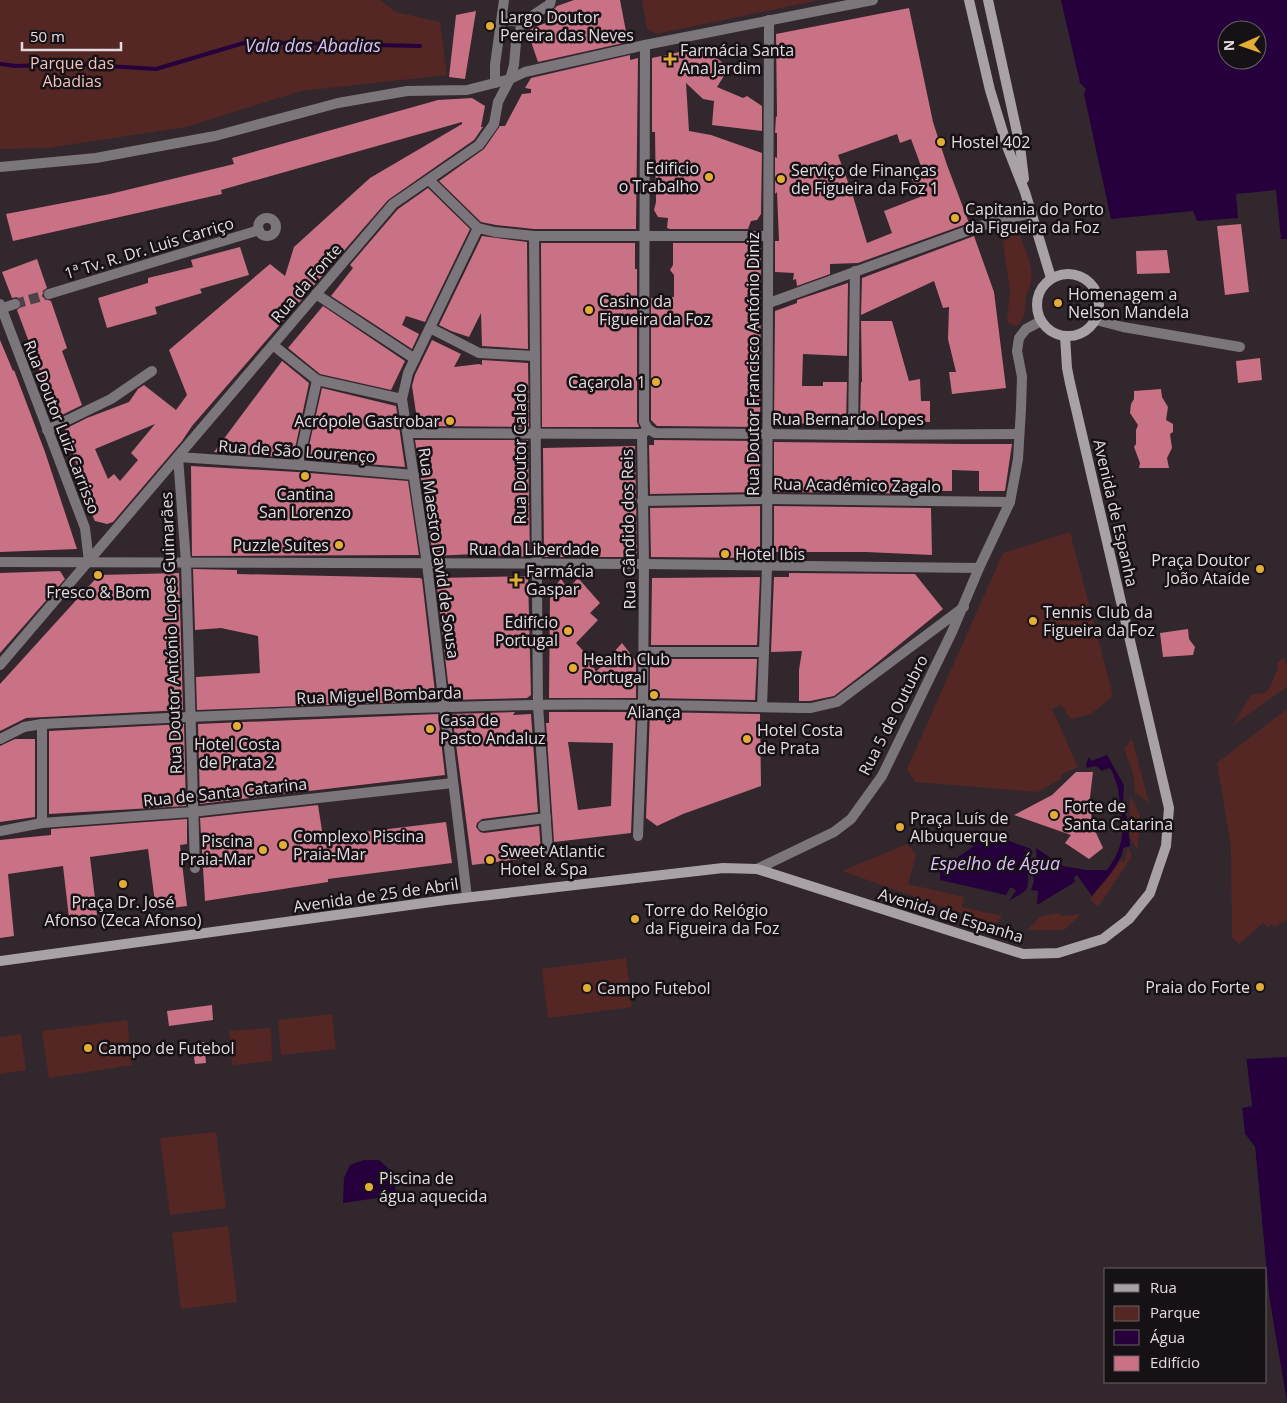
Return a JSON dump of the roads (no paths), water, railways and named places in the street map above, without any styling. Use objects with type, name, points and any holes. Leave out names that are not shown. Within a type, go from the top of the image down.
[{"type":"main road","points":[[969,0],[990,90],[1008,149],[1026,192],[1052,278]]},
{"type":"main road","points":[[988,0],[1020,146],[1026,192]]},
{"type":"main road","points":[[1070,273],[1081,276],[1096,289],[1099,298],[1099,308],[1096,320],[1084,332],[1077,335],[1065,336],[1055,334],[1041,321],[1037,312],[1036,302],[1039,292],[1044,284],[1060,274],[1070,273]]},
{"type":"main road","name":"Avenida de Espanha","points":[[757,869],[1022,954],[1058,953],[1103,939],[1129,919],[1150,893],[1166,846],[1169,808],[1069,375],[1065,336]]},
{"type":"main road","name":"Avenida de 25 de Abril","points":[[0,961],[467,898],[723,868],[757,869]]},
{"type":"street","points":[[495,83],[494,65],[504,0]]},
{"type":"street","points":[[0,167],[96,158],[215,136],[338,103],[407,92],[466,90],[510,79],[525,72],[645,45],[873,0]]},
{"type":"street","points":[[502,15],[510,21],[523,22],[551,2]]},
{"type":"street","name":"Rua Doutor Francisco António Diniz","points":[[762,707],[768,499],[769,20]]},
{"type":"street","name":"Rua da Fonte","points":[[0,664],[393,204],[478,145],[494,124],[498,102],[510,79],[514,64],[516,42],[523,22]]},
{"type":"street","name":"Rua Cândido dos Reis","points":[[638,836],[644,652],[642,501],[645,432],[645,45]]},
{"type":"street","points":[[429,180],[478,228],[495,232],[534,236],[768,236]]},
{"type":"street","points":[[769,303],[992,222],[1032,212]]},
{"type":"street","name":"Rua Maestro David de Sousa","points":[[467,898],[427,564],[402,399],[408,373],[478,228]]},
{"type":"street","name":"1ª Tv. R. Dr. Luis Carriço","points":[[49,294],[258,230]]},
{"type":"street","name":"Rua Doutor Calado","points":[[534,236],[538,705],[548,851]]},
{"type":"street","points":[[853,435],[855,271]]},
{"type":"street","points":[[316,294],[415,359]]},
{"type":"street","points":[[0,307],[15,304]]},
{"type":"street","name":"Rua Doutor Luiz Carrisso","points":[[0,307],[85,531],[89,562]]},
{"type":"street","points":[[1096,320],[1123,327],[1240,347]]},
{"type":"street","name":"Rua 5 de Outubro","points":[[757,869],[834,832],[851,818],[882,776],[964,607],[979,568],[1010,502],[1018,459],[1022,378],[1018,351],[1019,338],[1026,329],[1041,321]]},
{"type":"street","points":[[430,328],[480,353],[534,356]]},
{"type":"street","points":[[273,345],[317,380],[402,399]]},
{"type":"street","points":[[47,430],[111,399],[152,371]]},
{"type":"street","points":[[298,465],[317,380]]},
{"type":"street","name":"Rua Bernardo Lopes","points":[[408,433],[1019,434]]},
{"type":"street","name":"Rua de São Lourenço","points":[[178,457],[414,475]]},
{"type":"street","name":"Rua Doutor António Lopes Guimarães","points":[[178,457],[186,562],[195,868]]},
{"type":"street","name":"Rua Académico Zagalo","points":[[642,501],[768,499],[1010,502]]},
{"type":"street","name":"Rua da Liberdade","points":[[0,562],[644,564],[979,568]]},
{"type":"street","name":"Rua Miguel Bombarda","points":[[0,739],[24,727],[42,724],[444,707],[643,704],[811,708],[837,702],[964,607]]},
{"type":"street","points":[[644,652],[764,652]]},
{"type":"street","points":[[42,724],[42,823]]},
{"type":"street","name":"Rua de Santa Catarina","points":[[0,831],[42,823],[192,812],[453,783]]},
{"type":"street","points":[[483,826],[546,818]]},
{"type":"water","points":[[1061,0],[1287,0],[1287,239],[1281,239],[1276,190],[1236,194],[1238,218],[1197,221],[1193,211],[1111,219],[1084,94],[1086,89],[1080,83]]},
{"type":"water","name":"Espelho de Água","points":[[1107,755],[1124,785],[1123,802],[1127,808],[1125,814],[1127,817],[1130,846],[1123,848],[1116,866],[1092,896],[1077,875],[1074,877],[1075,882],[1037,905],[1038,891],[1031,890],[1034,881],[1033,868],[1037,861],[1036,848],[1063,866],[1086,870],[1107,870],[1119,849],[1122,821],[1118,788],[1112,771],[1109,768],[1102,771],[1096,766],[1087,768],[1086,764],[1089,757],[1091,761]]},
{"type":"water","name":"Espelho de Água","points":[[985,832],[1031,849],[1028,886],[1021,894],[1009,901],[1016,891],[1013,888],[1010,888],[1006,895],[940,880],[940,870],[974,846],[967,844]]},
{"type":"water","points":[[1287,1057],[1287,1403],[1269,1296],[1255,1147],[1245,1134],[1242,1107],[1252,1105],[1246,1059]]},
{"type":"water","name":"Piscina de água aquecida","points":[[364,1160],[379,1160],[390,1170],[397,1195],[343,1203],[344,1178],[350,1165]]},
{"type":"waterway","name":"Vala das Abadias","points":[[0,64],[16,66],[75,64],[156,69],[247,42],[420,46]]},
{"type":"tunnel","points":[[15,304],[49,294]]},
{"type":"place","name":"Largo Doutor Pereira das Neves","points":[[490,26]]},
{"type":"place","name":"Farmácia Santa Ana Jardim","points":[[670,59]]},
{"type":"place","name":"Hostel 402","points":[[941,142]]},
{"type":"place","name":"Edificio o Trabalho","points":[[709,177]]},
{"type":"place","name":"Serviço de Finanças de Figueira da Foz 1","points":[[781,179]]},
{"type":"place","name":"Capitania do Porto da Figueira da Foz","points":[[955,218]]},
{"type":"place","name":"Homenagem a Nelson Mandela","points":[[1058,303]]},
{"type":"place","name":"Casino da Figueira da Foz","points":[[589,310]]},
{"type":"place","name":"Caçarola 1","points":[[656,382]]},
{"type":"place","name":"Acrópole Gastrobar","points":[[450,421]]},
{"type":"place","name":"Cantina San Lorenzo","points":[[305,476]]},
{"type":"place","name":"Puzzle Suites","points":[[339,545]]},
{"type":"place","name":"Hotel Ibis","points":[[725,554]]},
{"type":"place","name":"Praça Doutor João Ataíde","points":[[1260,569]]},
{"type":"place","name":"Fresco & Bom","points":[[98,575]]},
{"type":"place","name":"Farmácia Gaspar","points":[[516,580]]},
{"type":"place","name":"Tennis Club da Figueira da Foz","points":[[1033,621]]},
{"type":"place","name":"Edifício Portugal","points":[[568,631]]},
{"type":"place","name":"Health Club Portugal","points":[[573,668]]},
{"type":"place","name":"Aliança","points":[[654,695]]},
{"type":"place","name":"Hotel Costa de Prata 2","points":[[237,726]]},
{"type":"place","name":"Casa de Pasto Andaluz","points":[[430,729]]},
{"type":"place","name":"Hotel Costa de Prata","points":[[747,739]]},
{"type":"place","name":"Forte de Santa Catarina","points":[[1054,815]]},
{"type":"place","name":"Praça Luís de Albuquerque","points":[[900,827]]},
{"type":"place","name":"Complexo Piscina Praia-Mar","points":[[283,845]]},
{"type":"place","name":"Piscina Praia-Mar","points":[[263,850]]},
{"type":"place","name":"Sweet Atlantic Hotel & Spa","points":[[490,860]]},
{"type":"place","name":"Praça Dr. José Afonso (Zeca Afonso)","points":[[123,884]]},
{"type":"place","name":"Torre do Relógio da Figueira da Foz","points":[[635,919]]},
{"type":"place","name":"Praia do Forte","points":[[1260,987]]},
{"type":"place","name":"Campo Futebol","points":[[587,988]]},
{"type":"place","name":"Campo de Futebol","points":[[88,1048]]},
{"type":"place","name":"Piscina de água aquecida","points":[[369,1187]]},
{"type":"park label","name":"Parque das Abadias","points":[[72,72]]}]
